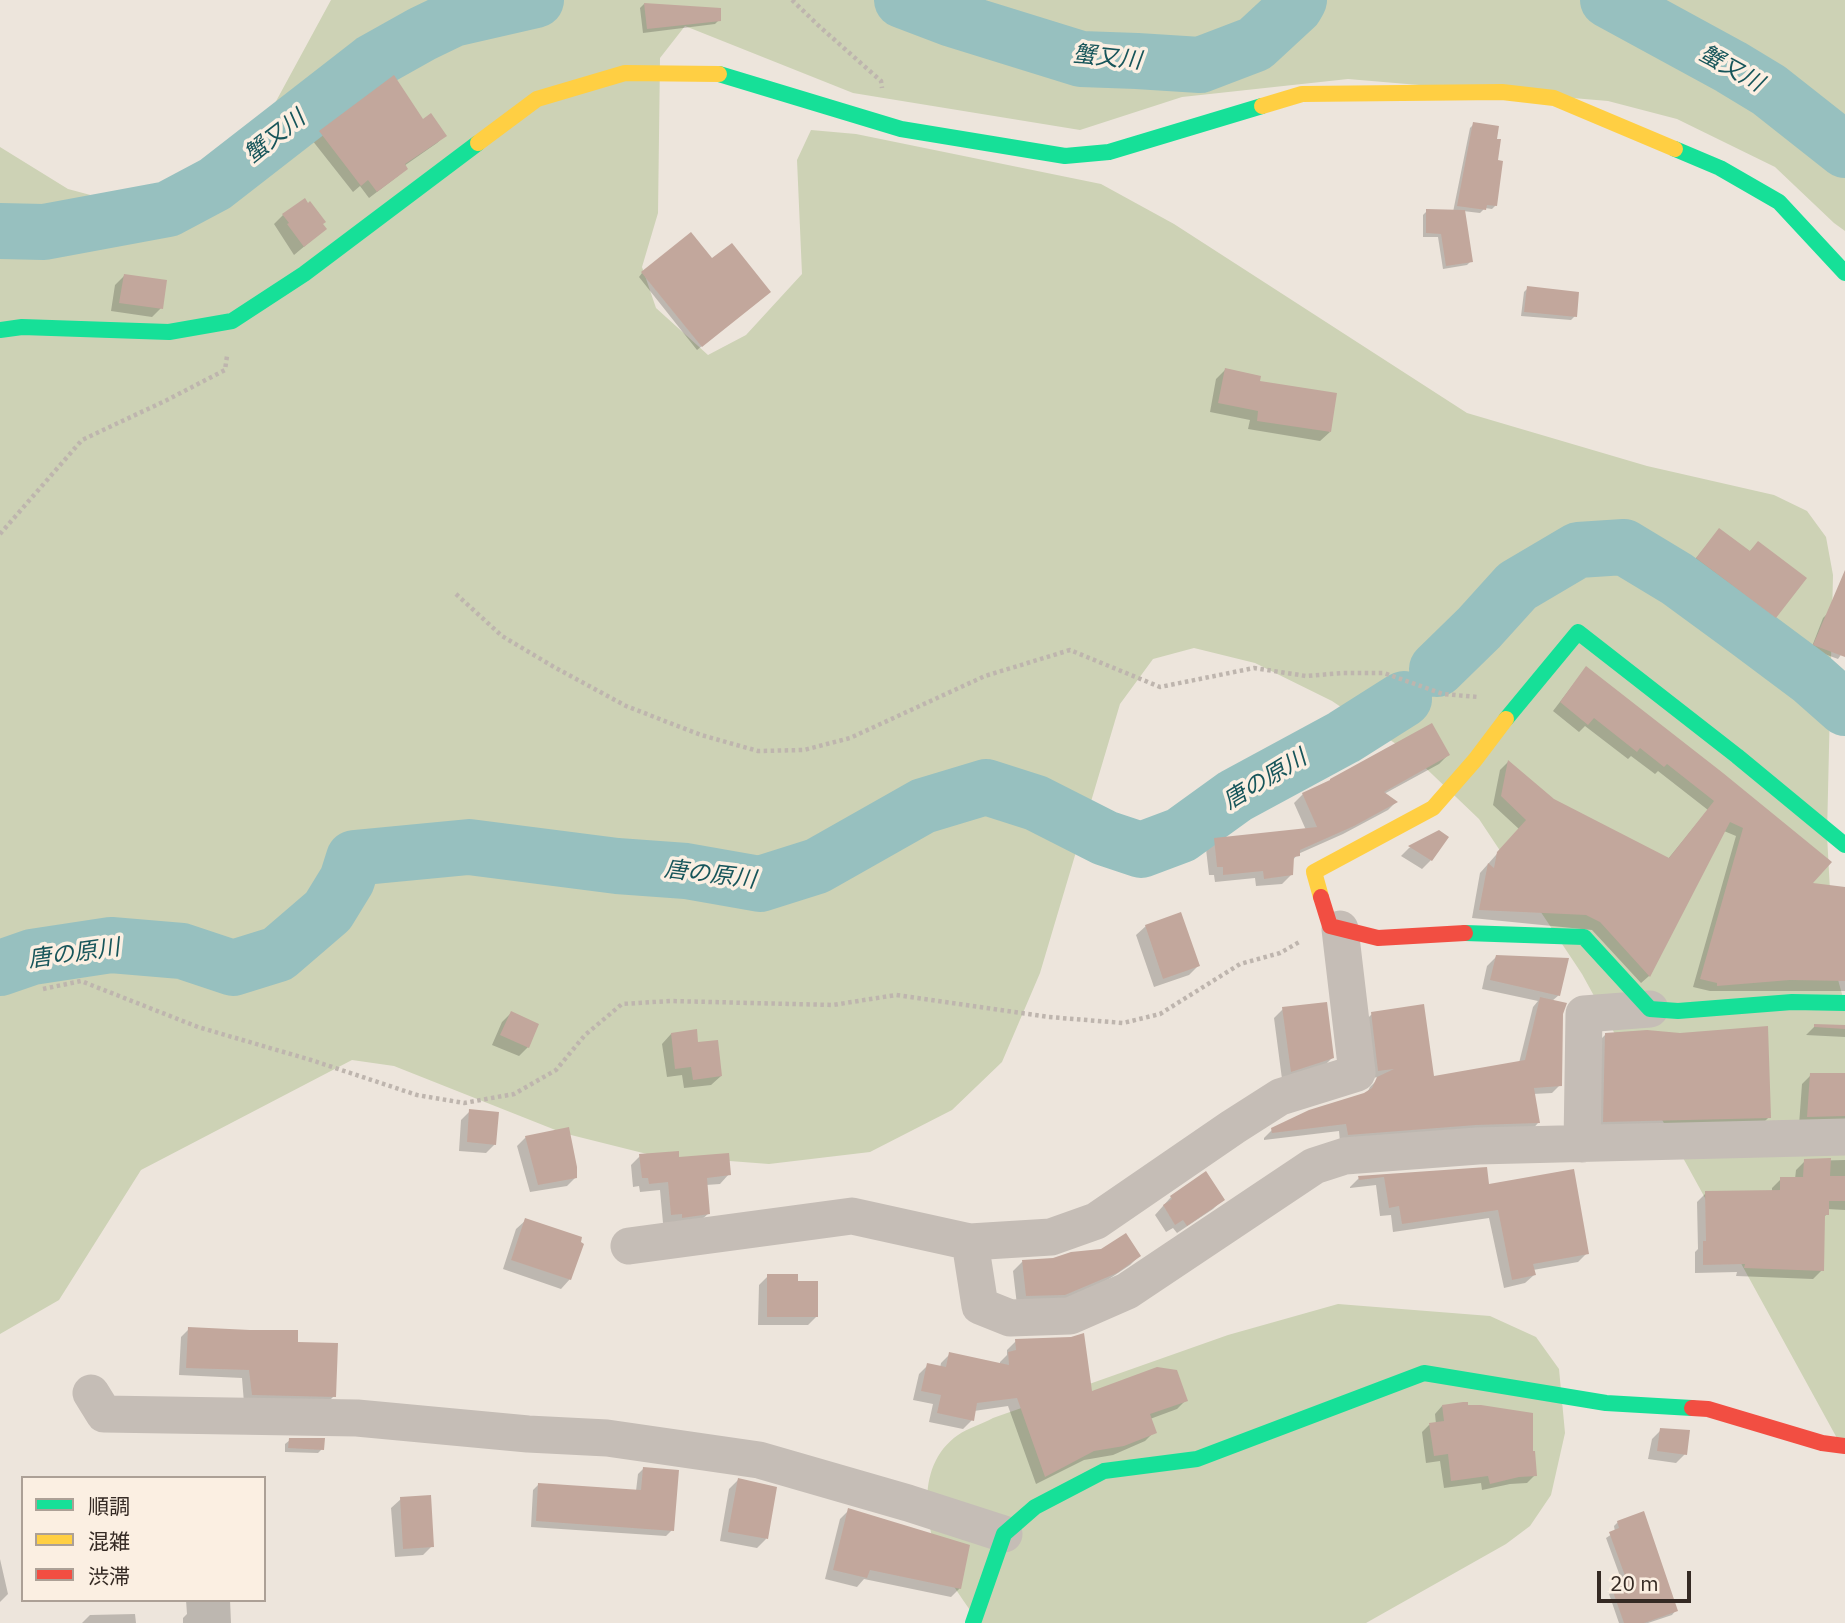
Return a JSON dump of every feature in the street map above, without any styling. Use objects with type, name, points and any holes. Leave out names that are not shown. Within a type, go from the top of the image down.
[{"type":"street","points":[[0,330],[22,327],[169,332],[232,321],[304,274],[537,99],[625,73],[715,73],[901,129],[1065,156],[1109,152],[1302,93],[1502,92],[1554,98],[1720,168],[1779,202],[1845,274]]},
{"type":"street","points":[[629,1246],[852,1216],[970,1242],[1051,1237],[1096,1221],[1280,1097],[1357,1073],[1335,927],[1314,873],[1433,807],[1475,760],[1578,632],[1737,756],[1845,845]]},
{"type":"street","points":[[1335,927],[1378,938],[1475,932],[1584,937],[1650,1009]]},
{"type":"street","points":[[1582,1144],[1584,1014],[1650,1009],[1678,1011],[1792,1002],[1845,1003]]},
{"type":"street","points":[[970,1242],[981,1306],[1010,1318],[1070,1316],[1127,1291],[1314,1166],[1345,1156],[1478,1146],[1845,1137]]},
{"type":"street","points":[[973,1623],[1004,1534],[1035,1507],[1104,1471],[1197,1459],[1424,1373],[1606,1403],[1708,1409],[1822,1443],[1845,1446]]},
{"type":"street","points":[[91,1393],[104,1414],[356,1418],[528,1434],[607,1438],[759,1460],[1004,1534]]},
{"type":"path","points":[[792,0],[881,81],[884,124]]},
{"type":"path","points":[[0,534],[82,440],[225,370],[232,321]]},
{"type":"path","points":[[456,594],[502,636],[626,706],[701,735],[758,751],[804,750],[850,738],[985,676],[1070,650],[1160,687],[1254,668],[1306,676],[1384,673],[1443,694],[1521,701]]},
{"type":"path","points":[[43,989],[81,981],[198,1027],[311,1060],[416,1095],[464,1103],[514,1094],[556,1070],[584,1035],[622,1004],[670,1001],[833,1005],[897,995],[1049,1017],[1123,1023],[1160,1014],[1240,964],[1280,953],[1335,927]]},
{"type":"green space","points":[[331,0],[1845,0],[1845,231],[1775,167],[1677,119],[1608,101],[1348,79],[1182,97],[1080,130],[853,93],[685,26],[660,58],[658,213],[642,267],[656,308],[708,355],[746,335],[802,274],[797,160],[811,130],[856,134],[1101,184],[1174,224],[1467,413],[1647,466],[1774,495],[1807,511],[1826,537],[1833,575],[1827,835],[1834,965],[1845,1005],[1845,1448],[1838,1440],[1582,974],[1479,819],[1411,754],[1332,701],[1255,663],[1194,648],[1153,659],[1120,704],[1040,973],[1002,1062],[952,1110],[870,1152],[769,1164],[651,1155],[563,1133],[394,1066],[352,1060],[141,1170],[59,1300],[0,1334],[0,147],[68,189],[139,208],[162,202],[268,116]]},
{"type":"green space","points":[[1338,1304],[1490,1316],[1536,1337],[1559,1369],[1565,1433],[1551,1495],[1530,1526],[1506,1544],[1366,1623],[979,1623],[949,1578],[929,1523],[927,1503],[934,1465],[943,1449],[958,1435],[993,1418],[1228,1335]]},
{"type":"building","points":[[644,3],[721,8],[721,21],[647,29]]},
{"type":"building","points":[[394,75],[423,119],[431,113],[447,136],[405,164],[408,169],[377,192],[368,180],[361,186],[319,131]]},
{"type":"building","points":[[1473,122],[1499,126],[1497,139],[1501,139],[1498,160],[1503,161],[1497,206],[1487,205],[1486,210],[1457,206]]},
{"type":"building","points":[[305,198],[326,222],[323,224],[327,229],[304,247],[282,214]]},
{"type":"building","points":[[1426,209],[1465,210],[1473,262],[1446,266],[1441,234],[1426,233]]},
{"type":"building","points":[[691,232],[712,258],[732,243],[771,292],[702,347],[641,272]]},
{"type":"building","points":[[124,274],[167,280],[163,309],[119,303]]},
{"type":"building","points":[[1527,286],[1579,292],[1577,317],[1524,312]]},
{"type":"building","points":[[1225,368],[1261,376],[1260,381],[1337,393],[1331,432],[1257,421],[1258,411],[1218,403]]},
{"type":"building","points":[[1719,528],[1750,551],[1758,541],[1807,578],[1776,618],[1696,558]]},
{"type":"building","points":[[1845,570],[1845,657],[1813,645]]},
{"type":"building","points":[[1586,666],[1832,862],[1813,883],[1845,887],[1845,981],[1790,980],[1717,986],[1717,983],[1700,979],[1743,828],[1730,822],[1650,977],[1600,922],[1586,915],[1479,910],[1488,863],[1494,868],[1497,852],[1526,820],[1501,796],[1508,760],[1554,799],[1669,858],[1714,801],[1667,764],[1664,767],[1640,748],[1637,752],[1594,718],[1588,725],[1560,702]]},
{"type":"building","points":[[1432,723],[1450,755],[1384,792],[1398,802],[1354,826],[1300,850],[1300,856],[1294,857],[1293,875],[1264,879],[1263,871],[1223,875],[1223,867],[1217,867],[1214,838],[1317,827],[1302,793]]},
{"type":"building","points":[[1439,830],[1449,837],[1432,861],[1408,846]]},
{"type":"building","points":[[1181,912],[1200,966],[1163,979],[1145,925]]},
{"type":"building","points":[[1496,955],[1569,958],[1560,996],[1490,980]]},
{"type":"building","points":[[1540,997],[1567,1003],[1563,1014],[1562,1086],[1534,1088],[1540,1123],[1348,1135],[1346,1124],[1272,1133],[1271,1128],[1309,1110],[1364,1093],[1372,1088],[1377,1077],[1394,1069],[1378,1071],[1371,1012],[1424,1004],[1434,1076],[1525,1060]]},
{"type":"building","points":[[1327,1002],[1334,1058],[1291,1072],[1282,1007]]},
{"type":"building","points":[[511,1011],[539,1024],[529,1048],[500,1035]]},
{"type":"building","points":[[1814,1024],[1845,1025],[1845,1029],[1814,1027]]},
{"type":"building","points":[[1768,1026],[1771,1118],[1603,1122],[1605,1033],[1647,1030],[1680,1033]]},
{"type":"building","points":[[697,1029],[698,1042],[718,1040],[722,1076],[693,1080],[691,1067],[675,1069],[671,1033]]},
{"type":"building","points":[[1810,1073],[1845,1073],[1845,1116],[1807,1117]]},
{"type":"building","points":[[469,1109],[499,1112],[496,1145],[467,1142]]},
{"type":"building","points":[[569,1127],[577,1178],[538,1185],[525,1136]]},
{"type":"building","points":[[679,1151],[679,1157],[729,1153],[731,1175],[707,1178],[710,1214],[682,1218],[682,1214],[671,1215],[668,1182],[649,1184],[648,1178],[642,1178],[639,1154]]},
{"type":"building","points":[[1831,1158],[1830,1176],[1845,1176],[1845,1201],[1829,1201],[1829,1215],[1825,1215],[1824,1271],[1744,1268],[1745,1264],[1703,1265],[1703,1241],[1706,1241],[1705,1191],[1780,1190],[1780,1177],[1803,1177],[1804,1159]]},
{"type":"building","points":[[1487,1167],[1489,1184],[1574,1169],[1589,1254],[1533,1264],[1536,1275],[1512,1280],[1498,1210],[1402,1224],[1399,1206],[1389,1208],[1384,1177],[1359,1180],[1358,1176]]},
{"type":"building","points":[[1206,1171],[1225,1200],[1187,1226],[1183,1220],[1175,1225],[1163,1205],[1172,1199],[1170,1196]]},
{"type":"building","points":[[525,1218],[582,1237],[581,1242],[584,1244],[571,1280],[511,1260]]},
{"type":"building","points":[[1126,1233],[1141,1256],[1117,1273],[1065,1295],[1026,1296],[1022,1260],[1053,1258],[1071,1252],[1101,1249]]},
{"type":"building","points":[[767,1274],[798,1274],[798,1281],[818,1281],[818,1317],[767,1317]]},
{"type":"building","points":[[188,1327],[298,1330],[298,1342],[338,1343],[336,1397],[252,1395],[249,1370],[186,1368]]},
{"type":"building","points":[[1084,1333],[1092,1391],[1157,1367],[1177,1370],[1188,1401],[1150,1414],[1157,1433],[1124,1446],[1094,1451],[1045,1477],[1017,1398],[977,1403],[974,1421],[937,1413],[941,1395],[921,1391],[927,1363],[946,1367],[949,1352],[1009,1365],[1008,1352],[1016,1350],[1015,1339],[1071,1337]]},
{"type":"building","points":[[1468,1402],[1468,1405],[1533,1413],[1533,1451],[1537,1476],[1490,1484],[1488,1476],[1451,1481],[1448,1454],[1434,1456],[1429,1423],[1444,1421],[1442,1405]]},
{"type":"building","points":[[1660,1428],[1690,1430],[1687,1455],[1657,1451]]},
{"type":"building","points":[[289,1438],[325,1438],[324,1450],[288,1448]]},
{"type":"building","points":[[643,1467],[679,1470],[674,1531],[536,1521],[538,1483],[641,1490]]},
{"type":"building","points":[[738,1478],[777,1487],[768,1539],[728,1532]]},
{"type":"building","points":[[431,1495],[434,1547],[403,1549],[400,1497]]},
{"type":"building","points":[[848,1508],[970,1545],[961,1589],[870,1570],[867,1578],[833,1570]]},
{"type":"building","points":[[1644,1511],[1678,1611],[1644,1623],[1624,1623],[1612,1589],[1628,1584],[1609,1532],[1619,1528],[1617,1521]]},
{"type":"waterway","name":"蟹又川","points":[[0,231],[44,232],[168,209],[215,184],[372,62],[453,19],[536,0]]},
{"type":"waterway","name":"蟹又川","points":[[902,0],[952,19],[1081,59],[1200,65],[1255,44],[1295,7],[1299,0]]},
{"type":"waterway","name":"蟹又川","points":[[1608,0],[1769,90],[1845,150]]},
{"type":"waterway","name":"唐の原川","points":[[1437,669],[1517,586],[1578,550],[1624,547],[1677,579],[1811,678],[1845,708]]},
{"type":"waterway","name":"唐の原川","points":[[0,968],[32,957],[111,945],[182,951],[233,968],[278,954],[328,911],[347,880],[354,858],[469,847],[617,866],[686,871],[760,884],[817,866],[923,806],[986,787],[1036,803],[1105,838],[1141,850],[1181,835],[1235,796],[1344,737],[1404,699]]},
{"type":"traffic: fast","points":[[719,74],[901,129],[1065,156],[1109,152],[1262,106]]},
{"type":"traffic: fast","points":[[0,330],[22,327],[169,332],[232,321],[304,274],[478,143]]},
{"type":"traffic: fast","points":[[1675,149],[1720,168],[1779,202],[1845,273]]},
{"type":"traffic: fast","points":[[1506,719],[1578,632],[1737,756],[1845,845]]},
{"type":"traffic: fast","points":[[1465,933],[1584,937],[1650,1009],[1678,1011],[1792,1002],[1845,1003]]},
{"type":"traffic: fast","points":[[973,1623],[1004,1534],[1035,1507],[1104,1471],[1197,1459],[1424,1373],[1606,1403],[1692,1408]]},
{"type":"traffic: slow","points":[[478,143],[537,99],[625,73],[719,74]]},
{"type":"traffic: slow","points":[[1262,106],[1302,94],[1502,92],[1554,98],[1675,149]]},
{"type":"traffic: slow","points":[[1321,897],[1314,872],[1433,808],[1506,719]]},
{"type":"traffic: jam","points":[[1321,897],[1330,926],[1378,938],[1465,933]]},
{"type":"traffic: jam","points":[[1692,1408],[1708,1409],[1822,1443],[1845,1446]]}]
